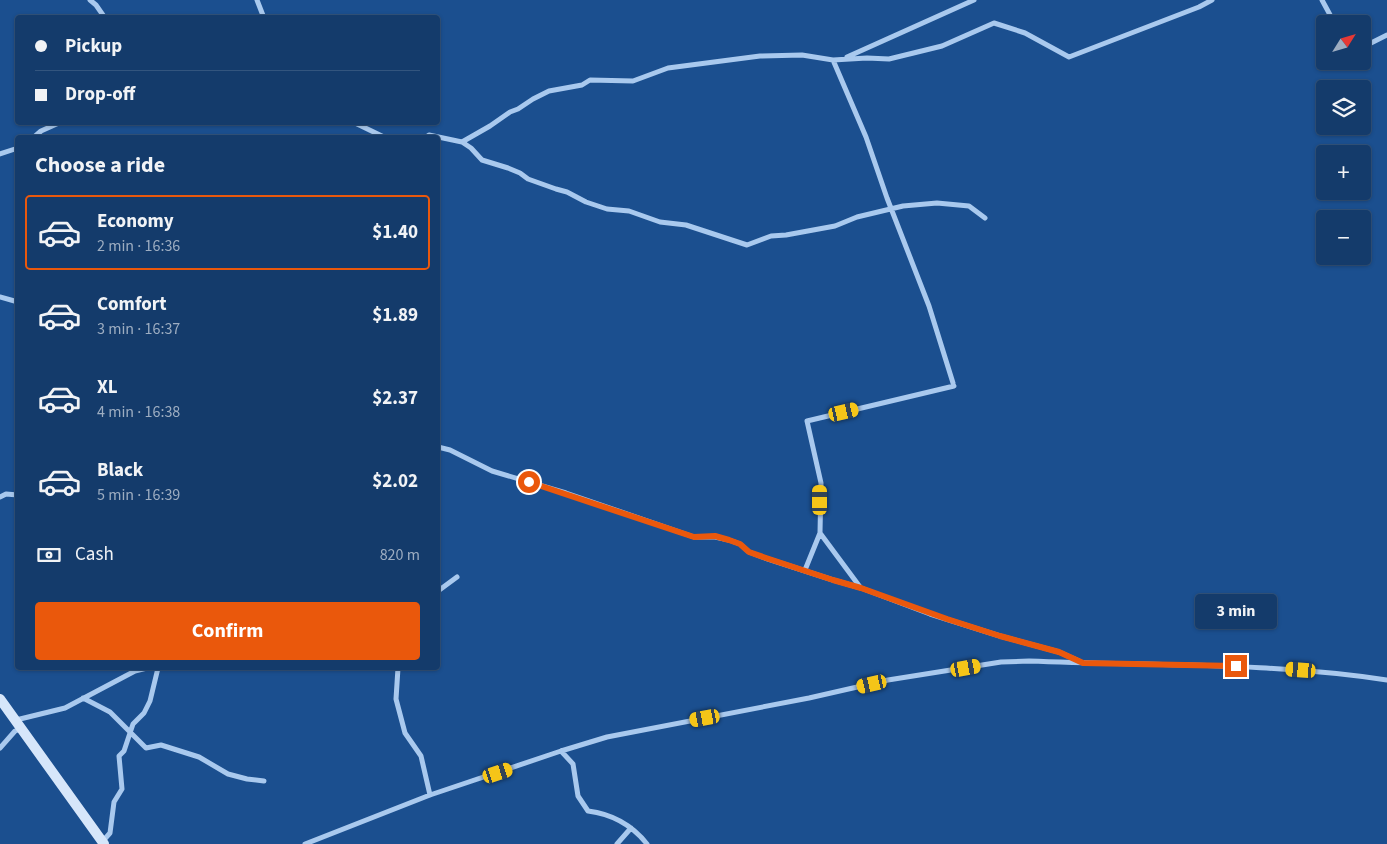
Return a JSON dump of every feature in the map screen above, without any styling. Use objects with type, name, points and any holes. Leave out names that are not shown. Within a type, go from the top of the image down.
[{"type":"street","points":[[90,0],[103,15]]},
{"type":"street","points":[[257,0],[263,15]]},
{"type":"street","points":[[844,58],[972,0]]},
{"type":"street","points":[[462,142],[510,112],[518,110],[533,98],[549,91],[582,85],[590,80],[633,81],[668,68],[760,56],[802,55],[833,60],[844,58],[889,59],[942,46],[994,23],[1025,33],[1069,57],[1199,7],[1212,0]]},
{"type":"street","points":[[1322,0],[1330,15]]},
{"type":"street","points":[[1371,43],[1387,34]]},
{"type":"street","points":[[805,570],[820,533],[820,483],[807,421],[954,385],[929,306],[866,137],[833,60]]},
{"type":"street","points":[[38,135],[55,125]]},
{"type":"street","points":[[359,125],[380,135]]},
{"type":"street","points":[[440,137],[462,142],[471,148],[482,160],[508,168],[528,179],[567,192],[586,202],[607,209],[629,211],[660,222],[686,225],[747,245],[771,236],[835,226],[857,217],[903,206],[937,203],[969,206],[984,218]]},
{"type":"street","points":[[0,154],[15,149]]},
{"type":"street","points":[[0,297],[15,301]]},
{"type":"street","points":[[440,448],[450,450],[492,471],[566,493],[694,537],[715,536],[729,540],[740,544],[749,552],[861,588],[930,614],[1059,652],[1083,663]]},
{"type":"street","points":[[0,497],[6,494],[15,495]]},
{"type":"street","points":[[820,533],[861,588]]},
{"type":"street","points":[[440,590],[457,577]]},
{"type":"street","points":[[305,844],[430,795],[608,737],[800,700],[888,680],[1001,662],[1185,664],[1284,668],[1336,672],[1387,680]]},
{"type":"street","points":[[0,748],[15,731],[18,724],[65,708],[135,670]]},
{"type":"street","points":[[0,699],[103,843],[110,833],[114,802],[122,789],[119,756],[124,751],[133,724],[144,713],[150,701],[158,670]]},
{"type":"street","points":[[398,670],[396,699],[406,733],[421,756],[430,795]]},
{"type":"street","points":[[83,698],[110,712],[146,748],[161,746],[199,757],[228,774],[264,781]]},
{"type":"street","points":[[561,751],[573,764],[578,796],[588,811],[605,813],[631,828],[647,844]]},
{"type":"street","points":[[617,844],[631,828]]},
{"type":"route","points":[[529,482],[694,537],[715,536],[729,540],[740,544],[749,552],[766,558],[861,588],[930,614],[1059,652],[1083,663],[1236,666]]}]
